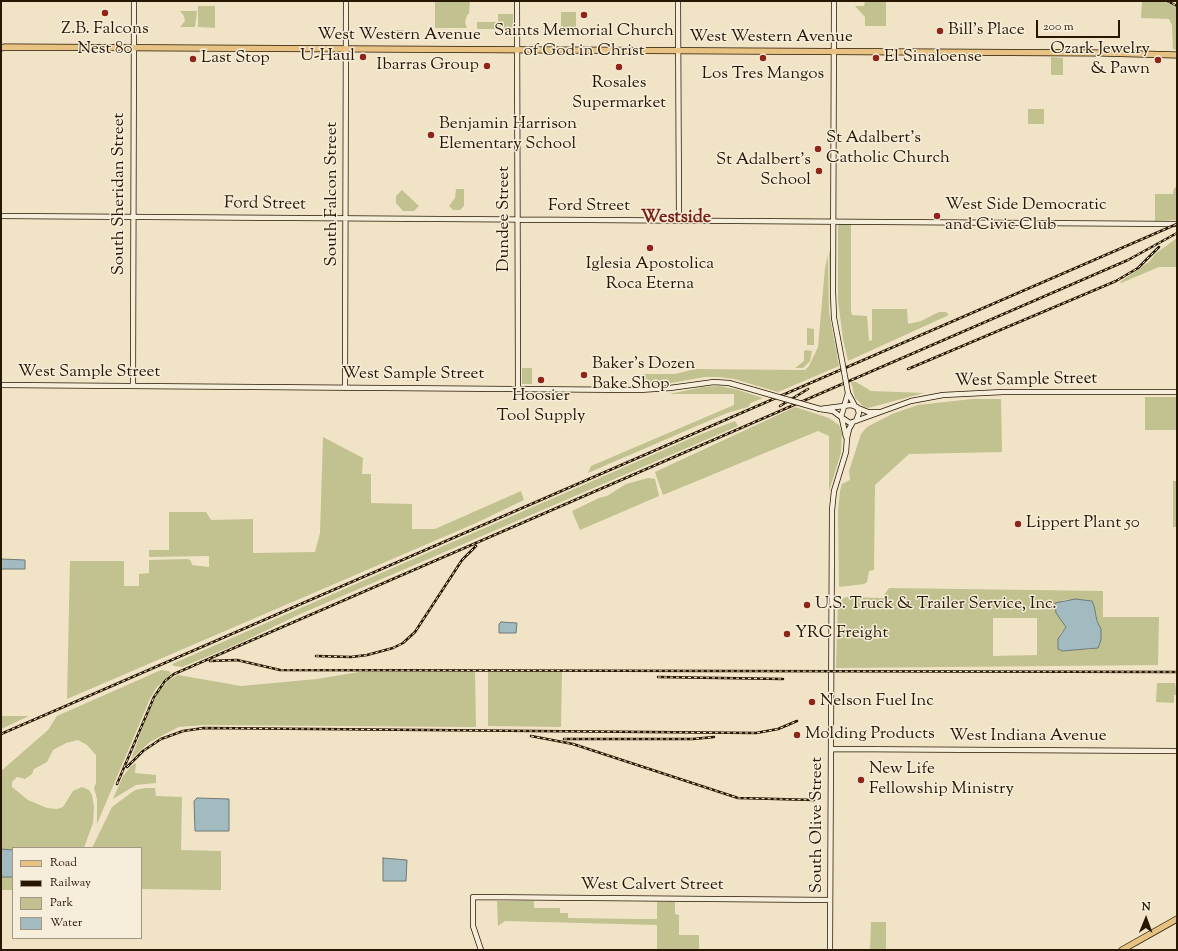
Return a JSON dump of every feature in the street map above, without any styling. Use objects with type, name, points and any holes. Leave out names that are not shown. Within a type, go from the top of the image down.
[{"type":"main road","name":"West Western Avenue","points":[[2,47],[1128,53],[1177,55]]},
{"type":"main road","points":[[1122,950],[1177,919]]},
{"type":"street","name":"South Sheridan Street","points":[[133,386],[134,1]]},
{"type":"street","name":"South Falcon Street","points":[[345,388],[346,1]]},
{"type":"street","name":"Dundee Street","points":[[517,1],[518,389]]},
{"type":"street","points":[[678,1],[679,221]]},
{"type":"street","points":[[834,1],[833,304],[848,393],[859,413],[854,422],[847,422],[842,418],[848,393]]},
{"type":"street","name":"Ford Street","points":[[1,216],[1177,224]]},
{"type":"street","name":"West Sample Street","points":[[1,385],[652,389],[714,382],[729,383],[834,412],[842,418]]},
{"type":"street","name":"West Sample Street","points":[[854,422],[879,412],[926,397],[1003,392],[1177,392]]},
{"type":"street","points":[[845,406],[856,407]]},
{"type":"street","name":"West Sample Street","points":[[820,409],[845,406]]},
{"type":"street","name":"West Sample Street","points":[[856,407],[868,412],[879,412]]},
{"type":"street","name":"South Olive Street","points":[[842,418],[847,438]]},
{"type":"street","name":"South Olive Street","points":[[830,950],[833,506],[834,491],[846,452],[849,429],[854,422]]},
{"type":"street","name":"West Indiana Avenue","points":[[831,749],[1177,751]]},
{"type":"street","name":"West Calvert Street","points":[[481,950],[474,930],[473,897],[830,900]]},
{"type":"green space","points":[[435,1],[470,1],[469,14],[467,15],[465,22],[467,28],[435,28]]},
{"type":"green space","points":[[865,1],[886,1],[886,26],[865,26],[865,17],[855,6],[864,6]]},
{"type":"green space","points":[[1142,1],[1163,1],[1177,8],[1177,50],[1173,49],[1172,25],[1169,19],[1141,18]]},
{"type":"green space","points":[[198,6],[215,6],[215,28],[198,27]]},
{"type":"green space","points":[[180,11],[197,11],[195,27],[180,27],[185,21],[184,16]]},
{"type":"green space","points":[[561,12],[576,12],[576,30],[561,30]]},
{"type":"green space","points":[[498,14],[513,14],[513,29],[477,29],[477,22],[498,22]]},
{"type":"green space","points":[[392,30],[403,30],[403,40],[392,40]]},
{"type":"green space","points":[[1051,57],[1063,58],[1063,75],[1051,75]]},
{"type":"green space","points":[[1028,109],[1044,109],[1044,124],[1028,124]]},
{"type":"green space","points":[[1177,187],[1177,220],[1155,221],[1155,194],[1173,194],[1174,188]]},
{"type":"green space","points":[[456,189],[464,189],[464,206],[460,210],[453,210],[449,206],[455,198]]},
{"type":"green space","points":[[402,190],[419,206],[414,211],[403,211],[396,203],[396,196]]},
{"type":"green space","points":[[838,224],[851,224],[851,310],[852,315],[867,316],[869,341],[872,340],[872,309],[907,309],[908,324],[921,321],[939,312],[946,312],[949,315],[848,361],[843,339],[838,301]]},
{"type":"green space","points":[[1177,238],[1177,267],[1159,267],[1121,283],[1120,282],[1150,261],[1155,254]]},
{"type":"green space","points":[[831,249],[832,313],[838,353],[837,355],[830,302],[829,254]]},
{"type":"green space","points":[[828,255],[829,312],[839,366],[778,392],[734,379],[719,377],[705,377],[671,383],[643,385],[643,374],[675,374],[695,369],[805,370],[809,366],[818,347],[825,268]]},
{"type":"green space","points":[[807,328],[814,329],[814,345],[807,345]]},
{"type":"green space","points":[[804,351],[812,351],[810,361],[803,368],[795,368],[804,361]]},
{"type":"green space","points":[[522,368],[532,368],[532,384],[522,384]]},
{"type":"green space","points":[[851,382],[856,382],[871,391],[924,393],[868,408],[863,406],[855,398]]},
{"type":"green space","points":[[719,386],[735,389],[763,398],[751,403],[748,407],[727,413],[588,473],[591,466],[734,405],[734,394],[669,394],[703,387]]},
{"type":"green space","points":[[1145,397],[1177,397],[1177,430],[1145,430]]},
{"type":"green space","points":[[972,399],[1001,399],[1002,452],[909,454],[875,485],[874,570],[869,571],[867,582],[864,584],[839,587],[838,511],[840,491],[842,484],[850,480],[849,471],[861,434],[867,427],[892,414],[918,405]]},
{"type":"green space","points":[[795,407],[829,418],[839,425],[842,433],[841,453],[829,491],[829,436],[818,431],[663,495],[655,472]]},
{"type":"green space","points":[[735,421],[738,426],[298,615],[242,642],[182,667],[174,666],[172,664],[696,436]]},
{"type":"green space","points":[[323,437],[363,458],[362,474],[371,474],[371,503],[412,504],[412,529],[435,529],[521,491],[524,500],[476,523],[67,699],[70,561],[124,561],[124,586],[139,586],[139,574],[149,573],[149,560],[188,559],[191,561],[192,565],[209,567],[209,556],[149,557],[149,550],[169,550],[169,512],[206,512],[211,520],[253,519],[253,553],[315,552],[320,533]]},
{"type":"green space","points":[[648,478],[655,479],[659,496],[580,530],[572,511],[599,498],[607,496],[626,484]]},
{"type":"green space","points":[[1173,481],[1177,481],[1177,527],[1173,527]]},
{"type":"green space","points":[[889,588],[1103,591],[1103,617],[1159,617],[1158,665],[836,668],[838,600],[847,597],[882,598]],"holes":[[[1075,599],[1092,601],[1097,621],[1101,629],[1094,649],[1061,651],[1058,649],[1060,634],[1066,627],[1056,613],[1063,600]],[[993,618],[1037,618],[1037,655],[993,656]]]},
{"type":"green space","points":[[161,670],[169,671],[171,674],[156,688],[149,701],[97,824],[97,799],[94,788],[96,783],[96,755],[87,745],[78,740],[66,743],[53,750],[47,762],[34,769],[32,774],[25,779],[17,777],[12,782],[12,787],[28,800],[47,808],[57,809],[63,807],[73,791],[82,787],[89,790],[92,795],[94,807],[93,823],[84,847],[12,847],[12,850],[1,849],[1,771],[48,730],[57,716]]},
{"type":"green space","points":[[359,672],[475,672],[476,727],[204,725],[179,727],[150,742],[131,759],[150,708],[160,690],[169,680],[178,675],[241,686],[317,679]]},
{"type":"green space","points":[[488,672],[562,672],[561,727],[488,726]]},
{"type":"green space","points":[[1157,683],[1175,683],[1177,695],[1174,695],[1174,703],[1156,702]]},
{"type":"green space","points":[[1,716],[29,716],[1,729]]},
{"type":"green space","points":[[136,763],[135,773],[156,775],[156,783],[136,785],[113,799],[123,776],[131,766]]},
{"type":"green space","points":[[155,788],[156,796],[182,797],[181,850],[221,851],[221,890],[142,889],[142,847],[92,847],[112,807],[135,790]]},
{"type":"green space","points":[[1,877],[12,877],[12,890],[1,890]]},
{"type":"green space","points":[[497,901],[534,901],[534,908],[560,908],[560,913],[568,913],[568,918],[637,919],[657,919],[657,902],[675,902],[675,914],[679,915],[679,935],[699,935],[699,950],[657,950],[657,925],[505,921],[498,926]]},
{"type":"green space","points":[[871,922],[886,922],[886,950],[870,950]]},
{"type":"water","points":[[1,559],[25,560],[25,569],[1,569]]},
{"type":"water","points":[[1075,599],[1092,601],[1097,621],[1101,629],[1101,640],[1098,648],[1062,651],[1058,649],[1058,639],[1066,627],[1056,613],[1055,603]]},
{"type":"water","points":[[501,622],[517,623],[516,633],[499,633],[499,624]]},
{"type":"water","points":[[197,798],[229,799],[229,831],[195,831],[194,801]]},
{"type":"water","points":[[1,849],[12,850],[12,877],[1,877]]},
{"type":"water","points":[[383,858],[407,860],[406,881],[383,881]]},
{"type":"railway","points":[[1167,1],[1177,6]]},
{"type":"railway","points":[[1,734],[1177,224]]},
{"type":"railway","points":[[117,784],[154,697],[165,681],[174,674],[1128,260],[1177,233]]},
{"type":"railway","points":[[908,369],[1116,281],[1138,268],[1159,247]]},
{"type":"railway","points":[[780,406],[808,389]]},
{"type":"railway","points":[[316,656],[351,657],[367,655],[393,648],[403,643],[415,632],[462,560],[476,546]]},
{"type":"railway","points":[[210,661],[237,660],[280,670],[1177,672]]},
{"type":"railway","points":[[658,677],[783,679]]},
{"type":"railway","points":[[127,767],[143,751],[161,739],[183,731],[204,728],[756,733],[778,729],[797,721]]},
{"type":"railway","points":[[531,736],[573,744],[738,798],[814,800]]},
{"type":"railway","points":[[564,739],[693,739],[714,737]]},
{"type":"place","name":"Z.B. Falcons Nest 80","points":[[105,13]]},
{"type":"place","name":"Saints Memorial Church of God in Christ","points":[[584,15]]},
{"type":"place","name":"Bill's Place","points":[[940,31]]},
{"type":"place","name":"U-Haul","points":[[363,57]]},
{"type":"place","name":"Los Tres Mangos","points":[[763,58]]},
{"type":"place","name":"El Sinaloense","points":[[876,58]]},
{"type":"place","name":"Last Stop","points":[[193,59]]},
{"type":"place","name":"Ozark Jewelry & Pawn","points":[[1158,60]]},
{"type":"place","name":"Ibarras Group","points":[[487,66]]},
{"type":"place","name":"Rosales Supermarket","points":[[619,67]]},
{"type":"place","name":"Benjamin Harrison Elementary School","points":[[431,135]]},
{"type":"place","name":"St Adalbert's Catholic Church","points":[[818,149]]},
{"type":"place","name":"St Adalbert's School","points":[[819,171]]},
{"type":"place","name":"West Side Democratic and Civic Club","points":[[937,216]]},
{"type":"place","name":"Iglesia Apostolica Roca Eterna","points":[[650,248]]},
{"type":"place","name":"Baker's Dozen Bake Shop","points":[[584,375]]},
{"type":"place","name":"Hoosier Tool Supply","points":[[541,380]]},
{"type":"place","name":"Lippert Plant 50","points":[[1018,524]]},
{"type":"place","name":"U.S. Truck & Trailer Service, Inc.","points":[[807,605]]},
{"type":"place","name":"YRC Freight","points":[[787,634]]},
{"type":"place","name":"Nelson Fuel Inc","points":[[812,702]]},
{"type":"place","name":"Molding Products","points":[[797,735]]},
{"type":"place","name":"New Life Fellowship Ministry","points":[[861,780]]},
{"type":"district","name":"Westside","points":[[676,219]]}]
